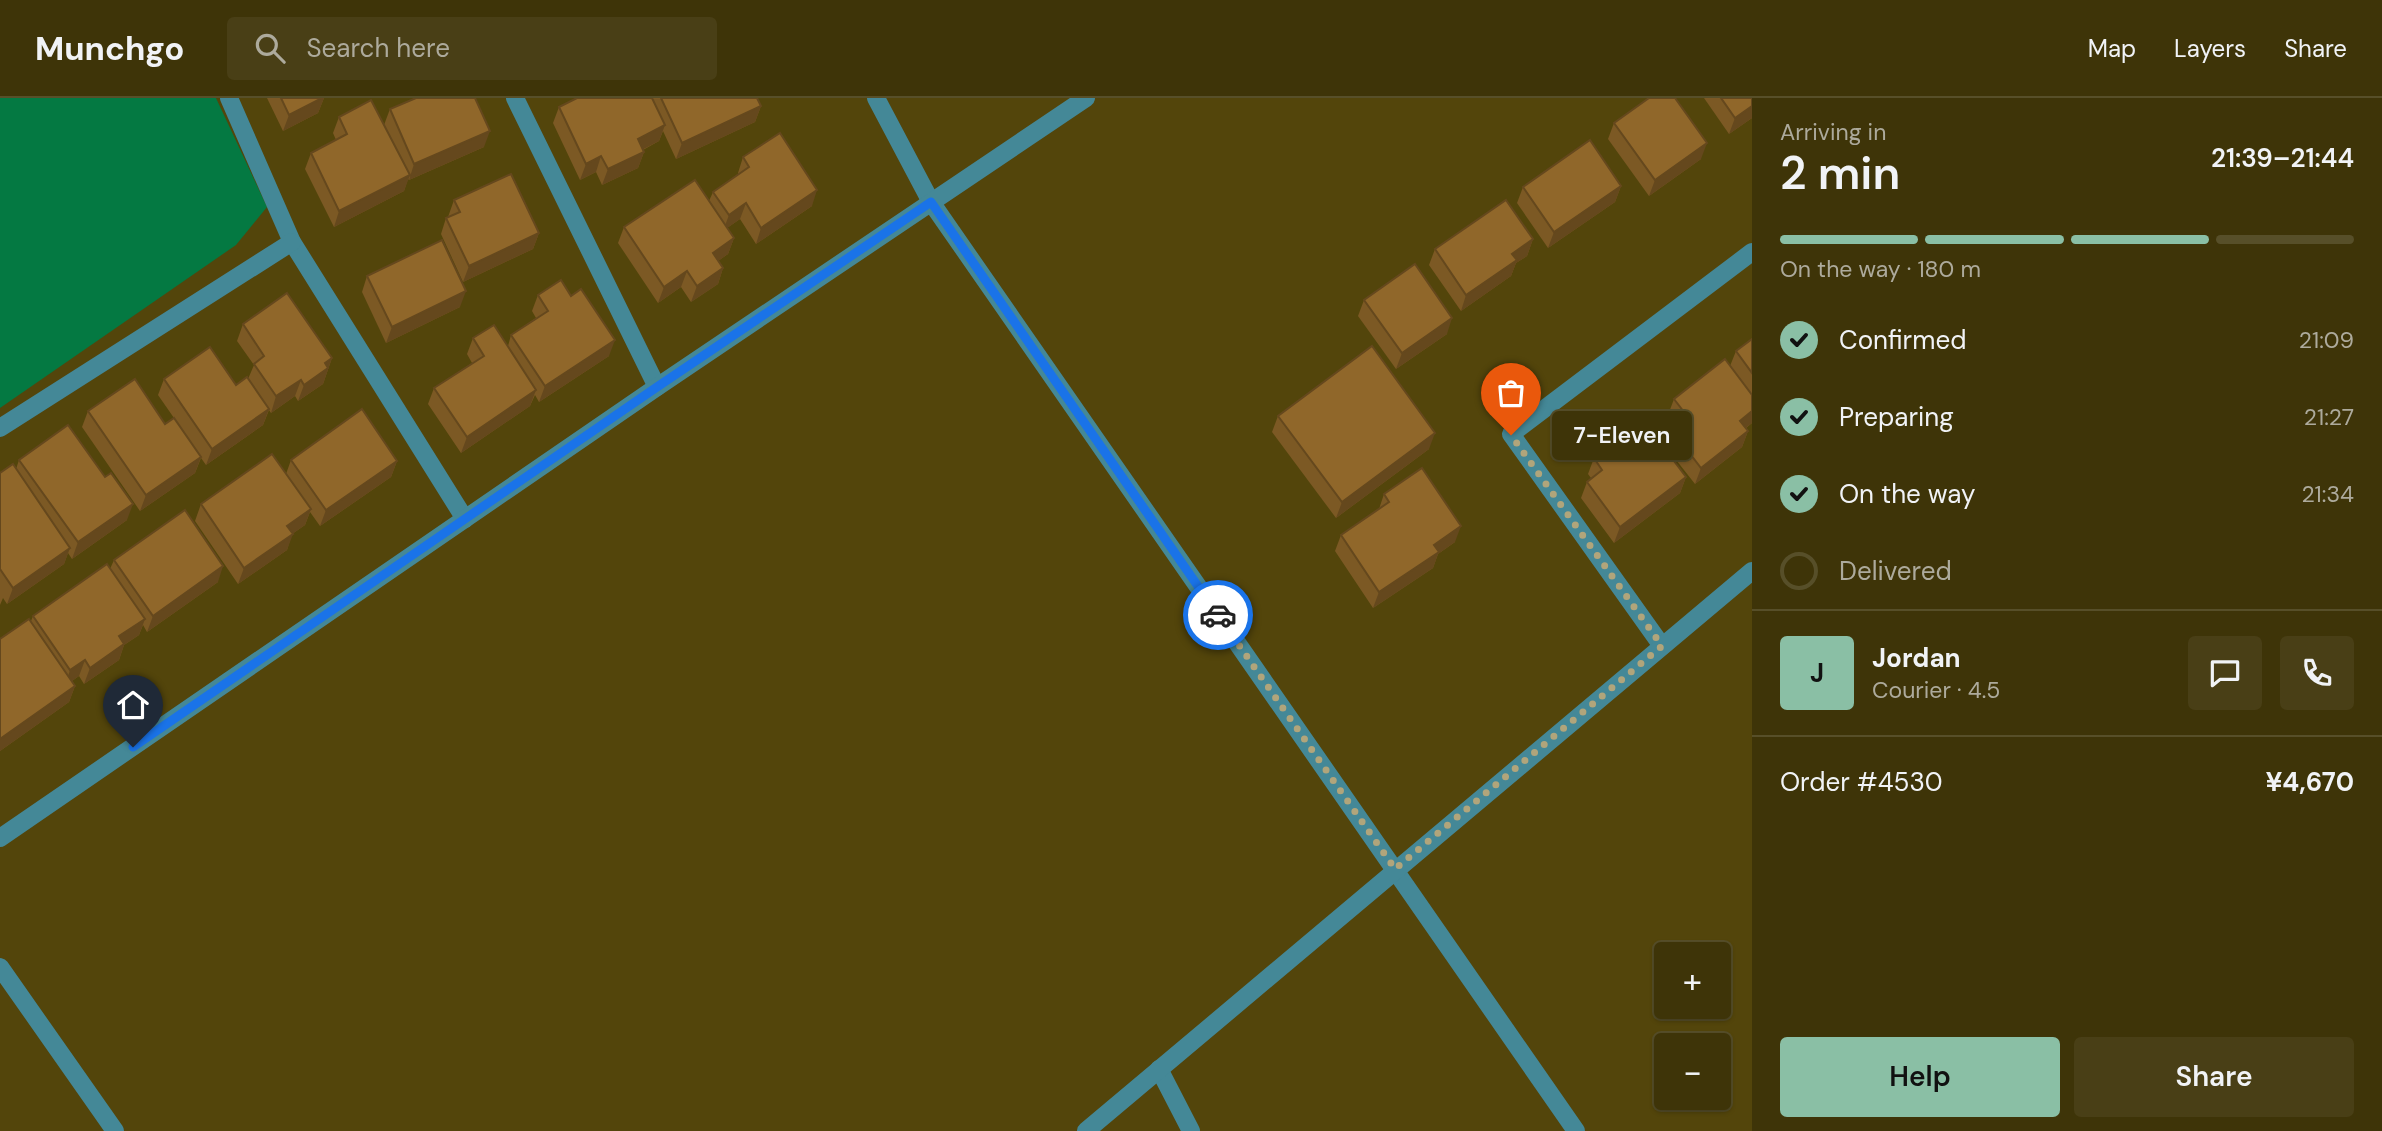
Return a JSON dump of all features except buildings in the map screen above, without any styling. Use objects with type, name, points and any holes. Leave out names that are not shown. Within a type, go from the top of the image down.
[{"type":"street","points":[[229,98],[292,242],[465,519]]},
{"type":"street","points":[[515,98],[657,387]]},
{"type":"street","points":[[876,98],[931,202],[1576,1131]]},
{"type":"street","points":[[0,838],[657,387],[1086,98]]},
{"type":"street","points":[[0,428],[292,242]]},
{"type":"street","points":[[1662,646],[1511,435],[1752,252]]},
{"type":"street","points":[[1086,1131],[1752,571]]},
{"type":"street","points":[[0,967],[115,1131]]},
{"type":"street","points":[[1159,1069],[1191,1131]]},
{"type":"green space","points":[[0,98],[216,98],[267,207],[236,245],[0,408]]},
{"type":"way so far","points":[[1218,615],[1395,869],[1662,646],[1511,435]]},
{"type":"place","name":"7-Eleven","points":[[1511,435]]},
{"type":"route","points":[[133,747],[931,202],[1218,615]]}]
